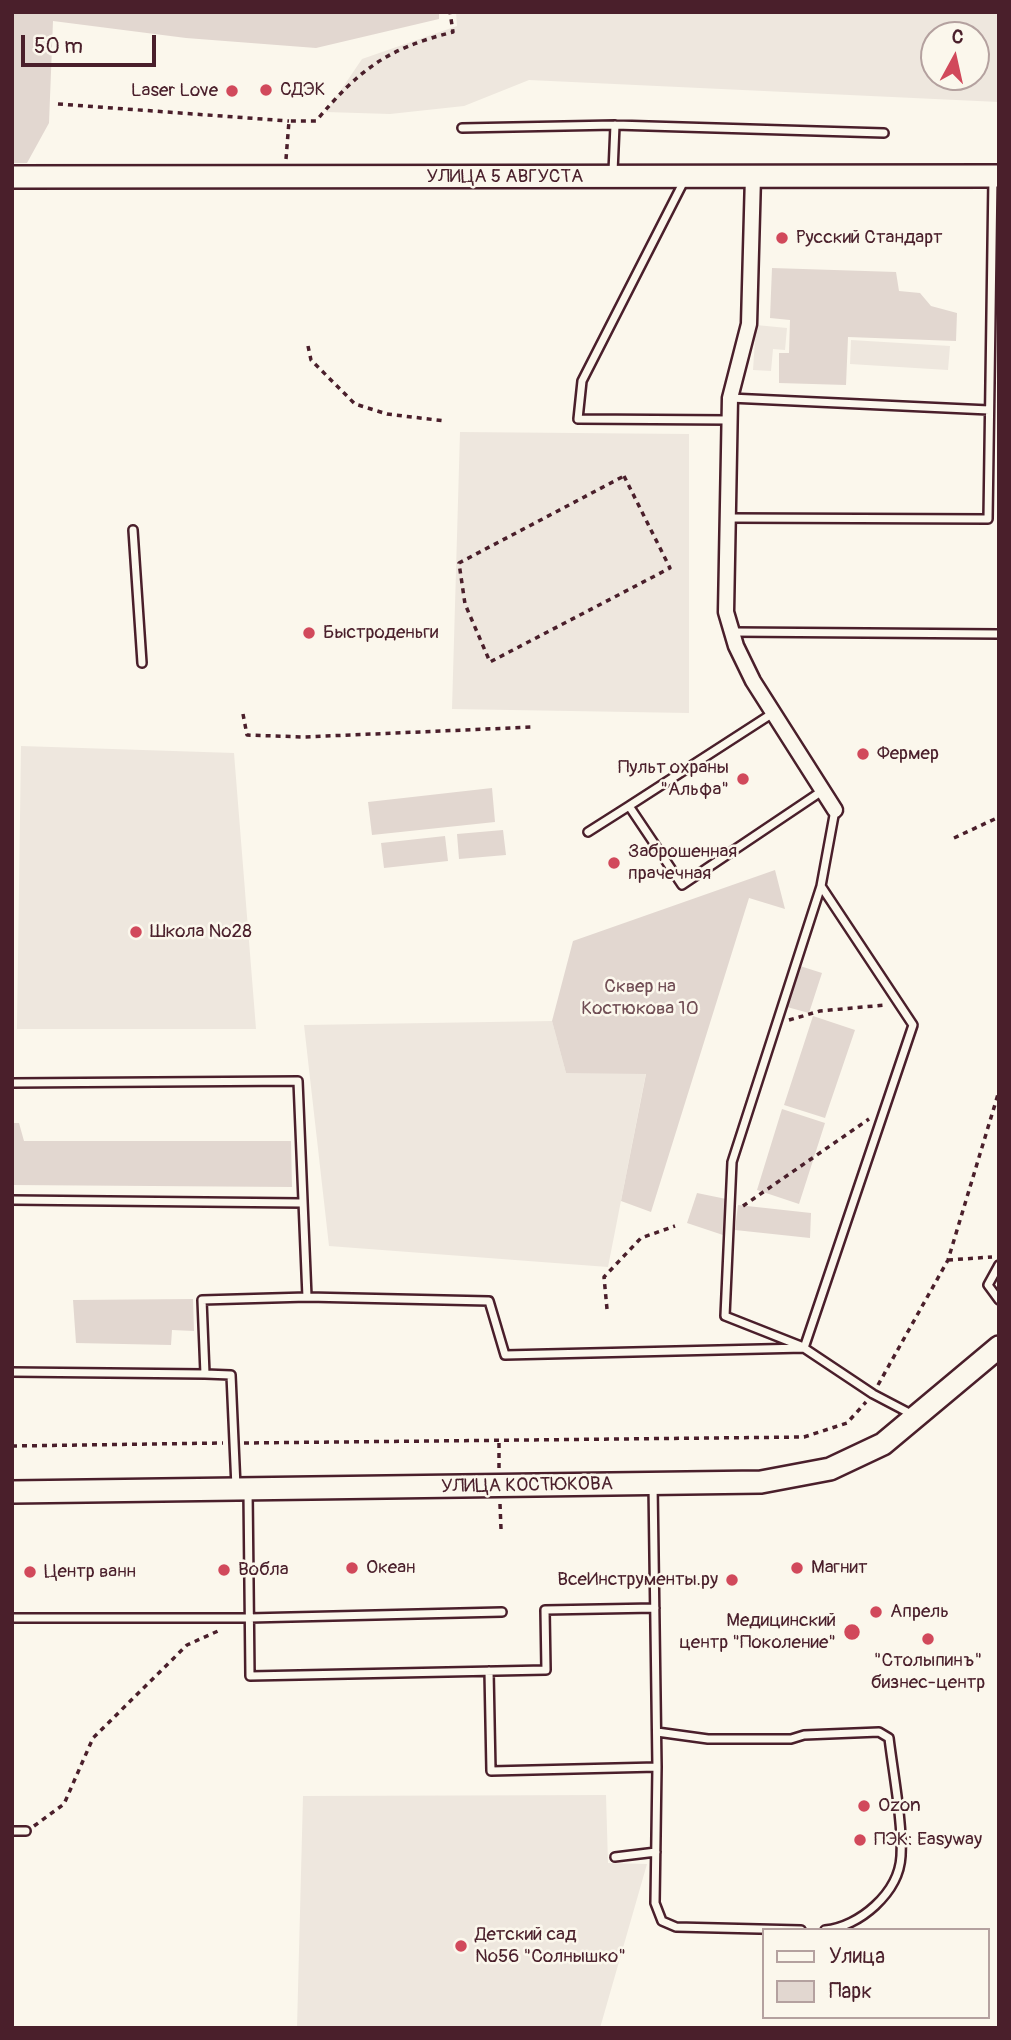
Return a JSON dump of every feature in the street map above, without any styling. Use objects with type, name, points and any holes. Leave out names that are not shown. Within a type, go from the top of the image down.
[{"type":"main road","name":"УЛИЦА 5 АВГУСТА","points":[[12,177],[996,176]]},
{"type":"main road","name":"УЛИЦА КОСТЮКОВА","points":[[12,1492],[761,1482],[830,1469],[883,1444],[999,1347]]},
{"type":"street","points":[[753,176],[749,324],[730,398],[730,518],[726,612],[752,681],[835,810]]},
{"type":"lane","points":[[462,128],[615,125],[884,133]]},
{"type":"lane","points":[[613,176],[615,125]]},
{"type":"lane","points":[[730,518],[988,519],[996,176]]},
{"type":"lane","points":[[687,177],[582,381],[578,419],[729,420]]},
{"type":"lane","points":[[730,398],[989,410]]},
{"type":"lane","points":[[133,530],[142,663]]},
{"type":"lane","points":[[732,632],[999,634]]},
{"type":"lane","points":[[588,832],[773,713]]},
{"type":"lane","points":[[629,806],[682,886],[822,791]]},
{"type":"lane","points":[[835,810],[821,887],[732,1162],[725,1316],[804,1348],[873,1394],[917,1417]]},
{"type":"lane","points":[[804,1348],[913,1025],[821,887]]},
{"type":"lane","points":[[12,1083],[298,1081],[307,1297]]},
{"type":"lane","points":[[12,1200],[302,1203]]},
{"type":"lane","points":[[999,1265],[988,1285],[999,1300]]},
{"type":"lane","points":[[205,1374],[202,1300],[307,1297],[489,1301],[505,1355],[804,1348]]},
{"type":"lane","points":[[12,1372],[231,1374],[234,1443],[242,1491],[250,1676],[546,1670],[544,1610],[655,1608]]},
{"type":"lane","points":[[653,1483],[657,1732],[655,1903],[662,1921],[676,1927],[762,1929]]},
{"type":"lane","points":[[12,1618],[249,1618],[502,1612]]},
{"type":"lane","points":[[489,1671],[491,1771],[657,1767]]},
{"type":"lane","points":[[657,1732],[708,1739],[791,1739],[804,1735],[879,1732],[889,1738],[901,1858],[894,1878],[879,1901],[855,1922],[832,1928]]},
{"type":"lane","points":[[12,1831],[26,1831]]},
{"type":"lane","points":[[615,1857],[656,1852]]},
{"type":"path","points":[[58,104],[316,121],[346,87],[383,56],[453,32],[450,12]]},
{"type":"path","points":[[285,177],[289,121]]},
{"type":"path","points":[[307,346],[311,360],[355,404],[387,414],[445,421]]},
{"type":"path","points":[[624,476],[670,568],[490,662],[483,647],[465,604],[459,563],[624,476]]},
{"type":"path","points":[[243,714],[247,735],[317,736],[533,727]]},
{"type":"path","points":[[954,838],[999,817]]},
{"type":"path","points":[[777,1023],[820,1011],[898,1004]]},
{"type":"path","points":[[12,1446],[804,1437],[847,1423],[873,1394],[948,1260],[999,1091]]},
{"type":"path","points":[[730,1216],[885,1107]]},
{"type":"path","points":[[607,1308],[604,1277],[641,1238],[675,1226]]},
{"type":"path","points":[[948,1260],[999,1256]]},
{"type":"path","points":[[499,1496],[502,1530]]},
{"type":"path","points":[[26,1831],[64,1804],[93,1738],[187,1645],[249,1618]]},
{"type":"shaded area","points":[[456,12],[999,12],[999,102],[529,80],[464,106],[390,114],[326,112],[362,59],[457,26]]},
{"type":"shaded area","points":[[756,325],[787,328],[785,350],[773,349],[771,371],[753,370]]},
{"type":"shaded area","points":[[851,340],[950,346],[948,370],[850,364]]},
{"type":"shaded area","points":[[460,432],[689,434],[689,713],[452,709]]},
{"type":"shaded area","points":[[21,746],[234,753],[256,1029],[17,1029]]},
{"type":"shaded area","points":[[552,1021],[566,1073],[646,1073],[608,1267],[329,1246],[304,1025]]},
{"type":"shaded area","name":"Детский сад №56 \"Солнышко\"","points":[[606,1795],[608,1863],[647,1864],[600,2028],[297,2028],[303,1796]]},
{"type":"green space","points":[[12,12],[439,12],[439,19],[316,48],[186,38],[53,21],[49,123],[27,163],[12,163]]},
{"type":"green space","points":[[772,268],[896,272],[899,291],[920,293],[931,306],[957,313],[956,341],[848,337],[846,385],[779,383],[779,353],[789,353],[790,320],[770,318]]},
{"type":"green space","points":[[492,788],[495,822],[372,835],[368,802]]},
{"type":"green space","points":[[503,830],[506,855],[459,859],[457,834]]},
{"type":"green space","points":[[445,836],[448,861],[384,868],[381,843]]},
{"type":"green space","name":"Сквер на Костюкова 10","points":[[775,870],[785,909],[749,898],[651,1212],[621,1201],[646,1074],[566,1073],[552,1021],[573,941]]},
{"type":"green space","points":[[800,966],[822,973],[809,1013],[787,1007]]},
{"type":"green space","points":[[813,1016],[855,1030],[825,1118],[784,1105]]},
{"type":"green space","points":[[782,1109],[825,1123],[799,1204],[757,1190]]},
{"type":"green space","points":[[12,1123],[19,1123],[24,1141],[291,1141],[292,1187],[12,1185]]},
{"type":"green space","points":[[697,1193],[731,1200],[729,1237],[687,1223]]},
{"type":"green space","points":[[738,1205],[811,1213],[810,1238],[735,1230]]},
{"type":"green space","points":[[193,1299],[194,1331],[172,1330],[171,1345],[76,1343],[73,1300]]},
{"type":"place","name":"СДЭК","points":[[266,90]]},
{"type":"place","name":"Laser Love","points":[[232,91]]},
{"type":"place","name":"Русский Стандарт","points":[[782,238]]},
{"type":"place","name":"Быстроденьги","points":[[309,633]]},
{"type":"place","name":"Фермер","points":[[863,754]]},
{"type":"place","name":"Пульт охраны \"Альфа\"","points":[[743,779]]},
{"type":"place","name":"Заброшенная прачечная","points":[[614,863]]},
{"type":"place","name":"Школа №28","points":[[136,932]]},
{"type":"place","name":"Океан","points":[[352,1568]]},
{"type":"place","name":"Магнит","points":[[797,1568]]},
{"type":"place","name":"Вобла","points":[[224,1570]]},
{"type":"place","name":"Центр ванн","points":[[30,1572]]},
{"type":"place","name":"ВсеИнструменты.ру","points":[[732,1580]]},
{"type":"place","name":"Апрель","points":[[876,1612]]},
{"type":"place","name":"Медицинский центр \"Поколение\"","points":[[852,1632]]},
{"type":"place","name":"\"Столыпинъ\" бизнес-центр","points":[[928,1639]]},
{"type":"place","name":"Ozon","points":[[864,1806]]},
{"type":"place","name":"ПЭК: Easyway","points":[[860,1840]]},
{"type":"place","name":"Детский сад №56 \"Солнышко\"","points":[[461,1946]]}]
